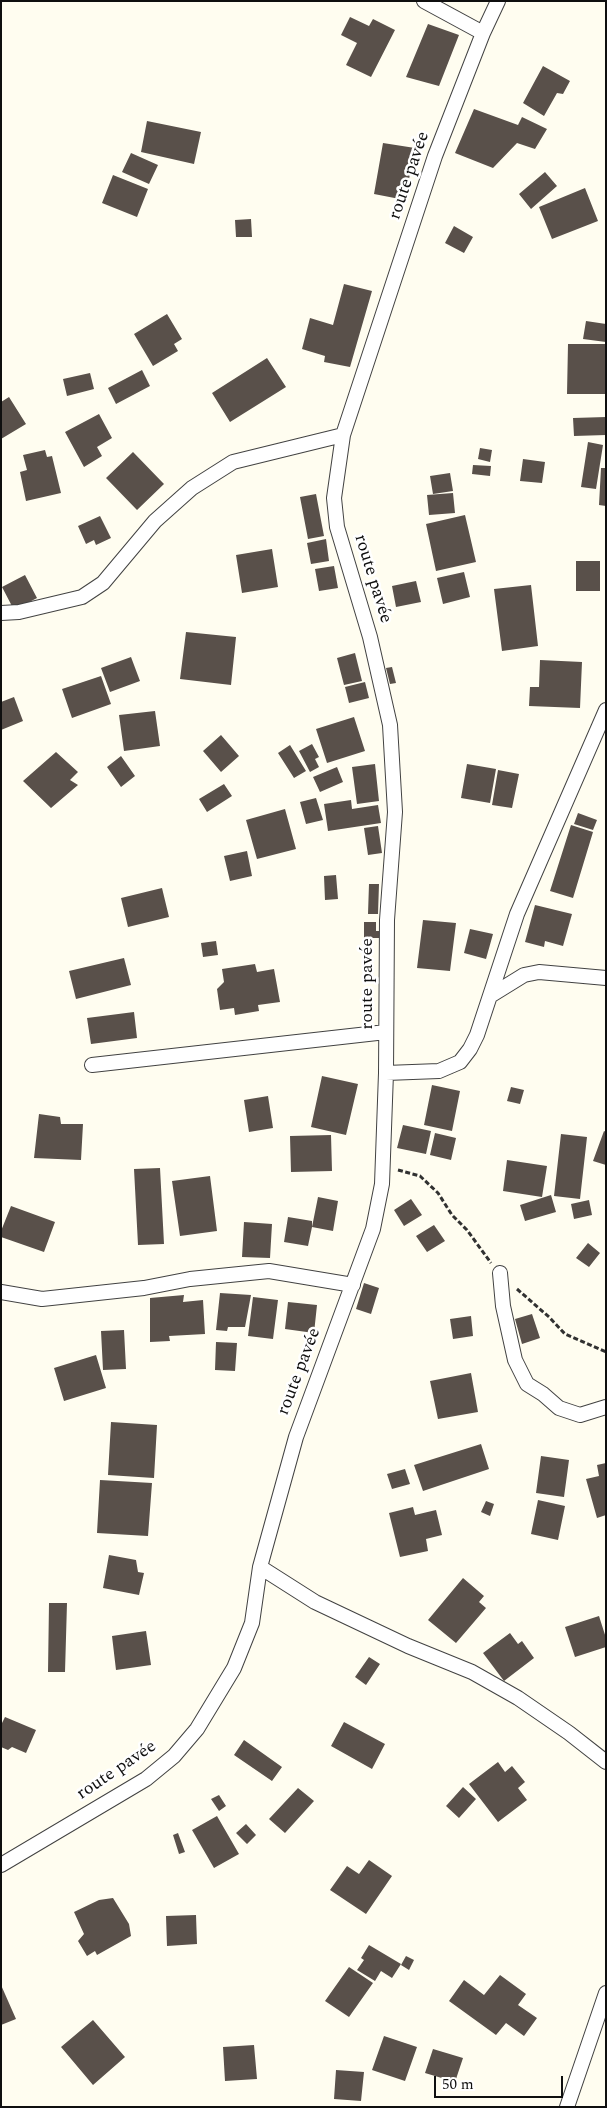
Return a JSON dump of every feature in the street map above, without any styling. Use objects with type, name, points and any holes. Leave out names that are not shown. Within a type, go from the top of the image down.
[{"type":"street","points":[[424,1],[483,33]]},
{"type":"street","name":"route pavée","points":[[1,1865],[146,1779],[174,1756],[197,1729],[234,1668],[252,1623],[260,1567],[296,1436],[353,1285],[372,1228],[382,1184],[386,1073],[387,920],[395,812],[390,725],[370,637],[337,527],[334,498],[343,435],[435,156],[483,33],[498,1]]},
{"type":"street","points":[[1,613],[19,612],[82,598],[103,583],[155,521],[184,495],[233,462],[343,435]]},
{"type":"street","points":[[386,1073],[439,1071],[460,1062],[477,1034],[517,914],[606,710]]},
{"type":"street","points":[[490,996],[524,974],[540,972],[606,978]]},
{"type":"street","points":[[92,1065],[386,1032]]},
{"type":"street","points":[[1,1292],[42,1299],[144,1288],[190,1279],[270,1271],[353,1285]]},
{"type":"street","points":[[500,1273],[503,1306],[515,1360],[527,1384],[543,1394],[559,1408],[580,1415],[606,1408]]},
{"type":"street","points":[[260,1567],[315,1602],[408,1646],[472,1672],[532,1708],[569,1733],[606,1762]]},
{"type":"street","points":[[567,2107],[606,1993]]},
{"type":"building","points":[[350,17],[369,26],[373,19],[395,30],[371,77],[346,65],[357,43],[341,35]]},
{"type":"building","points":[[428,24],[459,35],[439,86],[406,77]]},
{"type":"building","points":[[543,66],[570,81],[563,94],[557,93],[544,116],[523,103]]},
{"type":"building","points":[[474,109],[518,125],[522,117],[547,129],[535,149],[517,143],[493,168],[455,153]]},
{"type":"building","points":[[147,121],[201,132],[194,164],[141,152]]},
{"type":"building","points":[[383,143],[415,148],[405,200],[374,194]]},
{"type":"building","points":[[131,153],[158,165],[149,184],[122,172]]},
{"type":"building","points":[[545,172],[557,186],[531,209],[519,194]]},
{"type":"building","points":[[113,175],[148,189],[137,217],[102,203]]},
{"type":"building","points":[[585,188],[598,221],[552,239],[539,207]]},
{"type":"building","points":[[251,219],[252,237],[236,237],[235,220]]},
{"type":"building","points":[[454,226],[473,237],[464,253],[445,243]]},
{"type":"building","points":[[344,284],[372,291],[350,367],[324,362],[325,356],[302,349],[310,318],[333,325]]},
{"type":"building","points":[[167,314],[182,339],[174,344],[178,351],[153,366],[134,334]]},
{"type":"building","points":[[586,321],[606,324],[606,342],[583,339]]},
{"type":"building","points":[[568,344],[606,344],[605,394],[567,394]]},
{"type":"building","points":[[267,358],[286,387],[230,422],[212,393]]},
{"type":"building","points":[[142,370],[150,386],[116,404],[108,388]]},
{"type":"building","points":[[90,373],[94,389],[67,396],[63,379]]},
{"type":"building","points":[[9,397],[26,424],[1,439],[1,402]]},
{"type":"building","points":[[99,414],[112,438],[97,447],[102,456],[84,467],[65,432]]},
{"type":"building","points":[[606,417],[606,435],[574,436],[573,418]]},
{"type":"building","points":[[588,442],[603,445],[596,489],[581,487]]},
{"type":"building","points":[[480,448],[492,450],[490,462],[478,459]]},
{"type":"building","points":[[45,450],[47,457],[52,456],[61,493],[26,501],[20,472],[27,470],[23,455]]},
{"type":"building","points":[[133,452],[164,484],[137,510],[106,478]]},
{"type":"building","points":[[523,459],[545,462],[542,483],[520,481]]},
{"type":"building","points":[[473,465],[491,466],[490,476],[472,474]]},
{"type":"building","points":[[601,468],[606,468],[606,506],[599,505]]},
{"type":"building","points":[[450,473],[453,491],[433,494],[430,476]]},
{"type":"building","points":[[453,493],[455,513],[429,515],[427,495]]},
{"type":"building","points":[[316,494],[324,536],[308,539],[300,497]]},
{"type":"building","points":[[465,515],[476,562],[436,571],[426,524]]},
{"type":"building","points":[[100,516],[111,538],[96,545],[94,540],[86,544],[78,526]]},
{"type":"building","points":[[326,539],[329,561],[311,564],[307,543]]},
{"type":"building","points":[[272,549],[278,587],[242,593],[236,555]]},
{"type":"building","points":[[576,561],[600,561],[600,591],[576,591]]},
{"type":"building","points":[[334,566],[338,588],[319,591],[315,569]]},
{"type":"building","points":[[464,572],[470,597],[443,604],[437,578]]},
{"type":"building","points":[[25,575],[37,598],[14,610],[2,587]]},
{"type":"building","points":[[416,581],[421,602],[396,607],[392,586]]},
{"type":"building","points":[[531,585],[538,646],[502,651],[494,589]]},
{"type":"building","points":[[186,632],[236,637],[231,685],[180,679]]},
{"type":"building","points":[[355,653],[362,681],[344,685],[337,658]]},
{"type":"building","points":[[131,657],[140,681],[110,692],[101,668]]},
{"type":"building","points":[[540,660],[582,662],[580,708],[529,706],[530,687],[539,687]]},
{"type":"building","points":[[392,667],[396,683],[390,684],[386,668]]},
{"type":"building","points":[[101,676],[111,704],[72,718],[62,689]]},
{"type":"building","points":[[365,682],[369,698],[349,703],[345,687]]},
{"type":"building","points":[[14,697],[23,721],[1,730],[1,702]]},
{"type":"building","points":[[155,711],[160,746],[124,751],[119,715]]},
{"type":"building","points":[[354,717],[365,751],[327,763],[316,729]]},
{"type":"building","points":[[221,735],[239,756],[221,772],[203,751]]},
{"type":"building","points":[[312,744],[319,757],[315,759],[319,767],[310,772],[299,751]]},
{"type":"building","points":[[290,745],[306,771],[294,778],[278,753]]},
{"type":"building","points":[[56,752],[78,772],[70,780],[78,785],[51,808],[23,781]]},
{"type":"building","points":[[121,756],[135,776],[121,787],[107,767]]},
{"type":"building","points":[[375,764],[379,801],[357,804],[352,767]]},
{"type":"building","points":[[467,764],[496,769],[490,803],[461,798]]},
{"type":"building","points":[[337,767],[343,782],[320,792],[313,777]]},
{"type":"building","points":[[498,770],[519,774],[512,808],[492,805]]},
{"type":"building","points":[[224,784],[232,796],[207,812],[199,799]]},
{"type":"building","points":[[316,798],[323,820],[306,824],[300,802]]},
{"type":"building","points":[[351,800],[352,809],[378,805],[381,823],[328,831],[324,804]]},
{"type":"building","points":[[285,809],[296,849],[257,859],[246,820]]},
{"type":"building","points":[[578,813],[597,820],[593,830],[574,824]]},
{"type":"building","points":[[571,825],[593,832],[573,898],[550,891]]},
{"type":"building","points":[[378,826],[382,853],[368,855],[364,828]]},
{"type":"building","points":[[247,851],[252,876],[230,881],[224,856]]},
{"type":"building","points":[[336,875],[338,899],[325,900],[324,876]]},
{"type":"building","points":[[369,884],[379,884],[378,914],[368,914]]},
{"type":"building","points":[[162,888],[169,917],[128,927],[121,898]]},
{"type":"building","points":[[535,905],[572,914],[563,946],[545,941],[544,947],[525,942]]},
{"type":"building","points":[[423,920],[456,923],[450,971],[417,968]]},
{"type":"building","points":[[364,922],[376,922],[376,931],[379,931],[379,938],[364,938]]},
{"type":"building","points":[[470,929],[493,934],[486,959],[464,953]]},
{"type":"building","points":[[216,941],[218,955],[203,957],[201,943]]},
{"type":"building","points":[[124,958],[131,985],[76,999],[69,971]]},
{"type":"building","points":[[255,964],[257,972],[274,969],[280,1002],[258,1005],[259,1011],[235,1015],[234,1008],[220,1010],[217,989],[224,982],[222,969]]},
{"type":"building","points":[[134,1012],[137,1038],[91,1044],[87,1018]]},
{"type":"building","points":[[322,1076],[358,1084],[346,1135],[311,1127]]},
{"type":"building","points":[[432,1085],[460,1091],[452,1131],[424,1125]]},
{"type":"building","points":[[511,1087],[524,1090],[520,1104],[507,1101]]},
{"type":"building","points":[[268,1096],[273,1128],[249,1132],[244,1100]]},
{"type":"building","points":[[39,1114],[60,1117],[61,1124],[83,1124],[81,1160],[34,1158]]},
{"type":"building","points":[[403,1125],[431,1131],[426,1154],[397,1148]]},
{"type":"building","points":[[604,1131],[606,1132],[606,1165],[593,1161]]},
{"type":"building","points":[[435,1133],[456,1138],[451,1160],[430,1155]]},
{"type":"building","points":[[561,1134],[587,1137],[580,1199],[554,1196]]},
{"type":"building","points":[[331,1135],[332,1171],[291,1172],[290,1136]]},
{"type":"building","points":[[507,1160],[547,1166],[542,1197],[503,1191]]},
{"type":"building","points":[[160,1168],[164,1244],[138,1245],[134,1169]]},
{"type":"building","points":[[210,1176],[217,1231],[180,1236],[172,1181]]},
{"type":"building","points":[[551,1195],[556,1212],[525,1221],[520,1205]]},
{"type":"building","points":[[318,1197],[338,1201],[333,1231],[312,1227]]},
{"type":"building","points":[[411,1199],[422,1215],[404,1226],[394,1210]]},
{"type":"building","points":[[589,1200],[592,1215],[574,1219],[571,1204]]},
{"type":"building","points":[[11,1206],[55,1222],[44,1252],[1,1237],[1,1231]]},
{"type":"building","points":[[288,1217],[312,1221],[308,1246],[284,1242]]},
{"type":"building","points":[[244,1222],[272,1224],[270,1258],[242,1257]]},
{"type":"building","points":[[434,1225],[445,1241],[427,1252],[416,1236]]},
{"type":"building","points":[[588,1243],[600,1253],[589,1267],[576,1258]]},
{"type":"building","points":[[364,1283],[379,1288],[371,1314],[356,1309]]},
{"type":"building","points":[[220,1293],[251,1295],[245,1327],[228,1327],[227,1331],[216,1330]]},
{"type":"building","points":[[184,1295],[183,1302],[203,1300],[205,1334],[169,1336],[170,1341],[150,1342],[150,1298]]},
{"type":"building","points":[[253,1297],[278,1300],[273,1339],[248,1336]]},
{"type":"building","points":[[288,1302],[317,1305],[314,1333],[285,1329]]},
{"type":"building","points":[[532,1314],[540,1338],[522,1344],[515,1319]]},
{"type":"building","points":[[471,1316],[473,1336],[453,1339],[450,1319]]},
{"type":"building","points":[[124,1330],[126,1369],[103,1370],[101,1331]]},
{"type":"building","points":[[216,1342],[237,1343],[235,1371],[215,1370]]},
{"type":"building","points":[[96,1355],[106,1388],[64,1401],[54,1368]]},
{"type":"building","points":[[471,1373],[478,1412],[438,1419],[430,1381]]},
{"type":"building","points":[[111,1422],[157,1425],[154,1478],[108,1475]]},
{"type":"building","points":[[481,1444],[489,1469],[423,1491],[414,1465]]},
{"type":"building","points":[[541,1456],[569,1460],[564,1497],[536,1493]]},
{"type":"building","points":[[606,1463],[606,1515],[597,1518],[586,1479],[599,1476],[597,1465]]},
{"type":"building","points":[[405,1469],[410,1484],[392,1489],[387,1474]]},
{"type":"building","points":[[100,1480],[152,1483],[148,1536],[97,1533]]},
{"type":"building","points":[[538,1500],[565,1506],[558,1540],[531,1534]]},
{"type":"building","points":[[486,1501],[494,1504],[490,1516],[481,1512]]},
{"type":"building","points":[[413,1507],[415,1515],[436,1510],[442,1535],[426,1539],[428,1551],[400,1557],[389,1513]]},
{"type":"building","points":[[109,1555],[136,1560],[138,1572],[144,1573],[139,1595],[103,1588]]},
{"type":"building","points":[[463,1578],[484,1596],[479,1602],[486,1608],[456,1643],[428,1620]]},
{"type":"building","points":[[49,1603],[67,1603],[65,1672],[48,1672]]},
{"type":"building","points":[[599,1616],[606,1638],[606,1647],[575,1657],[565,1627]]},
{"type":"building","points":[[146,1631],[151,1665],[116,1670],[112,1636]]},
{"type":"building","points":[[510,1633],[518,1644],[522,1641],[534,1658],[504,1681],[483,1653]]},
{"type":"building","points":[[369,1657],[380,1664],[366,1685],[355,1677]]},
{"type":"building","points":[[5,1717],[36,1730],[26,1753],[12,1747],[8,1750],[1,1747],[1,1725]]},
{"type":"building","points":[[344,1722],[385,1744],[372,1769],[331,1746]]},
{"type":"building","points":[[244,1740],[282,1767],[272,1781],[234,1755]]},
{"type":"building","points":[[498,1762],[505,1772],[512,1766],[525,1782],[518,1788],[527,1800],[498,1822],[469,1784]]},
{"type":"building","points":[[463,1787],[476,1799],[459,1818],[446,1806]]},
{"type":"building","points":[[298,1788],[314,1801],[285,1833],[269,1819]]},
{"type":"building","points":[[219,1795],[226,1806],[219,1811],[211,1799]]},
{"type":"building","points":[[217,1816],[239,1854],[214,1868],[192,1830]]},
{"type":"building","points":[[246,1824],[256,1835],[247,1844],[236,1833]]},
{"type":"building","points":[[178,1833],[185,1852],[179,1854],[173,1835]]},
{"type":"building","points":[[369,1860],[392,1876],[366,1914],[330,1890],[347,1866],[359,1874]]},
{"type":"building","points":[[113,1898],[129,1924],[131,1936],[97,1955],[95,1951],[87,1956],[78,1941],[84,1934],[74,1912],[99,1900]]},
{"type":"building","points":[[196,1915],[197,1944],[167,1946],[166,1916]]},
{"type":"building","points":[[369,1945],[401,1964],[392,1978],[381,1971],[375,1981],[357,1970],[364,1960],[361,1958]]},
{"type":"building","points":[[406,1956],[414,1960],[409,1970],[401,1965]]},
{"type":"building","points":[[349,1967],[373,1983],[349,2017],[325,2001]]},
{"type":"building","points":[[500,1975],[526,1994],[518,2005],[537,2018],[524,2036],[506,2023],[496,2035],[449,2001],[464,1980],[484,1995]]},
{"type":"building","points":[[1,1985],[16,2019],[1,2025]]},
{"type":"building","points":[[93,2020],[125,2057],[93,2085],[61,2047]]},
{"type":"building","points":[[384,2036],[417,2047],[405,2081],[372,2070]]},
{"type":"building","points":[[254,2045],[257,2079],[225,2081],[223,2047]]},
{"type":"building","points":[[433,2049],[463,2058],[455,2082],[425,2073]]},
{"type":"building","points":[[336,2070],[364,2072],[361,2101],[334,2099]]}]
